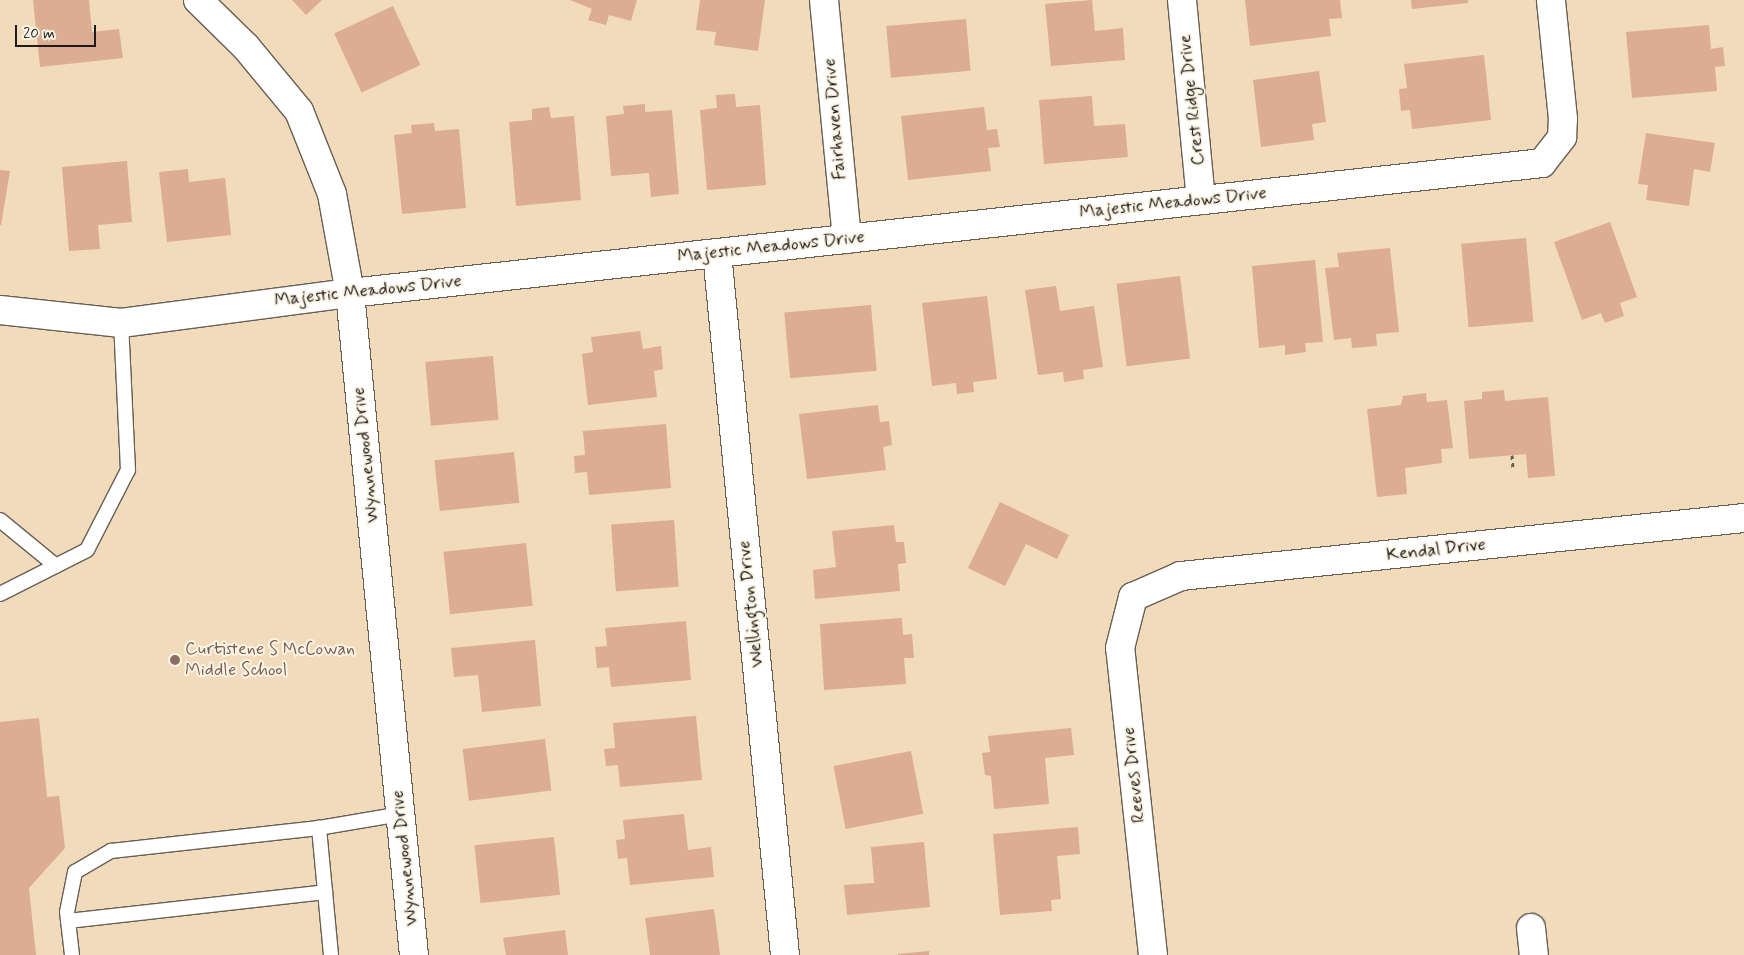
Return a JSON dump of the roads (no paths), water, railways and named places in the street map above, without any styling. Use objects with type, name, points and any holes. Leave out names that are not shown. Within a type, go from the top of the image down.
[{"type":"street","name":"Wynnewood Drive","points":[[198,0],[246,47],[299,111],[332,194],[350,293],[414,955]]},
{"type":"street","name":"Fairhaven Drive","points":[[824,0],[846,239]]},
{"type":"street","name":"Crest Ridge Drive","points":[[1182,0],[1201,200]]},
{"type":"street","name":"Majestic Meadows Drive","points":[[0,310],[121,323],[350,293],[1542,163],[1562,137],[1563,119],[1551,0]]},
{"type":"street","name":"Wellington Drive","points":[[717,253],[785,955]]},
{"type":"street","name":"Kendal Drive","points":[[1133,597],[1182,576],[1744,518]]},
{"type":"street","name":"Reeves Drive","points":[[1133,597],[1120,648],[1153,955]]},
{"type":"street","points":[[1531,928],[1534,955]]},
{"type":"lane","points":[[0,594],[87,550],[128,470],[121,323]]},
{"type":"lane","points":[[0,520],[56,566]]},
{"type":"lane","points":[[72,955],[68,921],[75,872],[111,851],[319,828],[401,814]]},
{"type":"lane","points":[[319,828],[331,955]]},
{"type":"lane","points":[[68,921],[325,892]]},
{"type":"place","name":"Curtistene S McCowan Middle School","points":[[175,660]]}]
